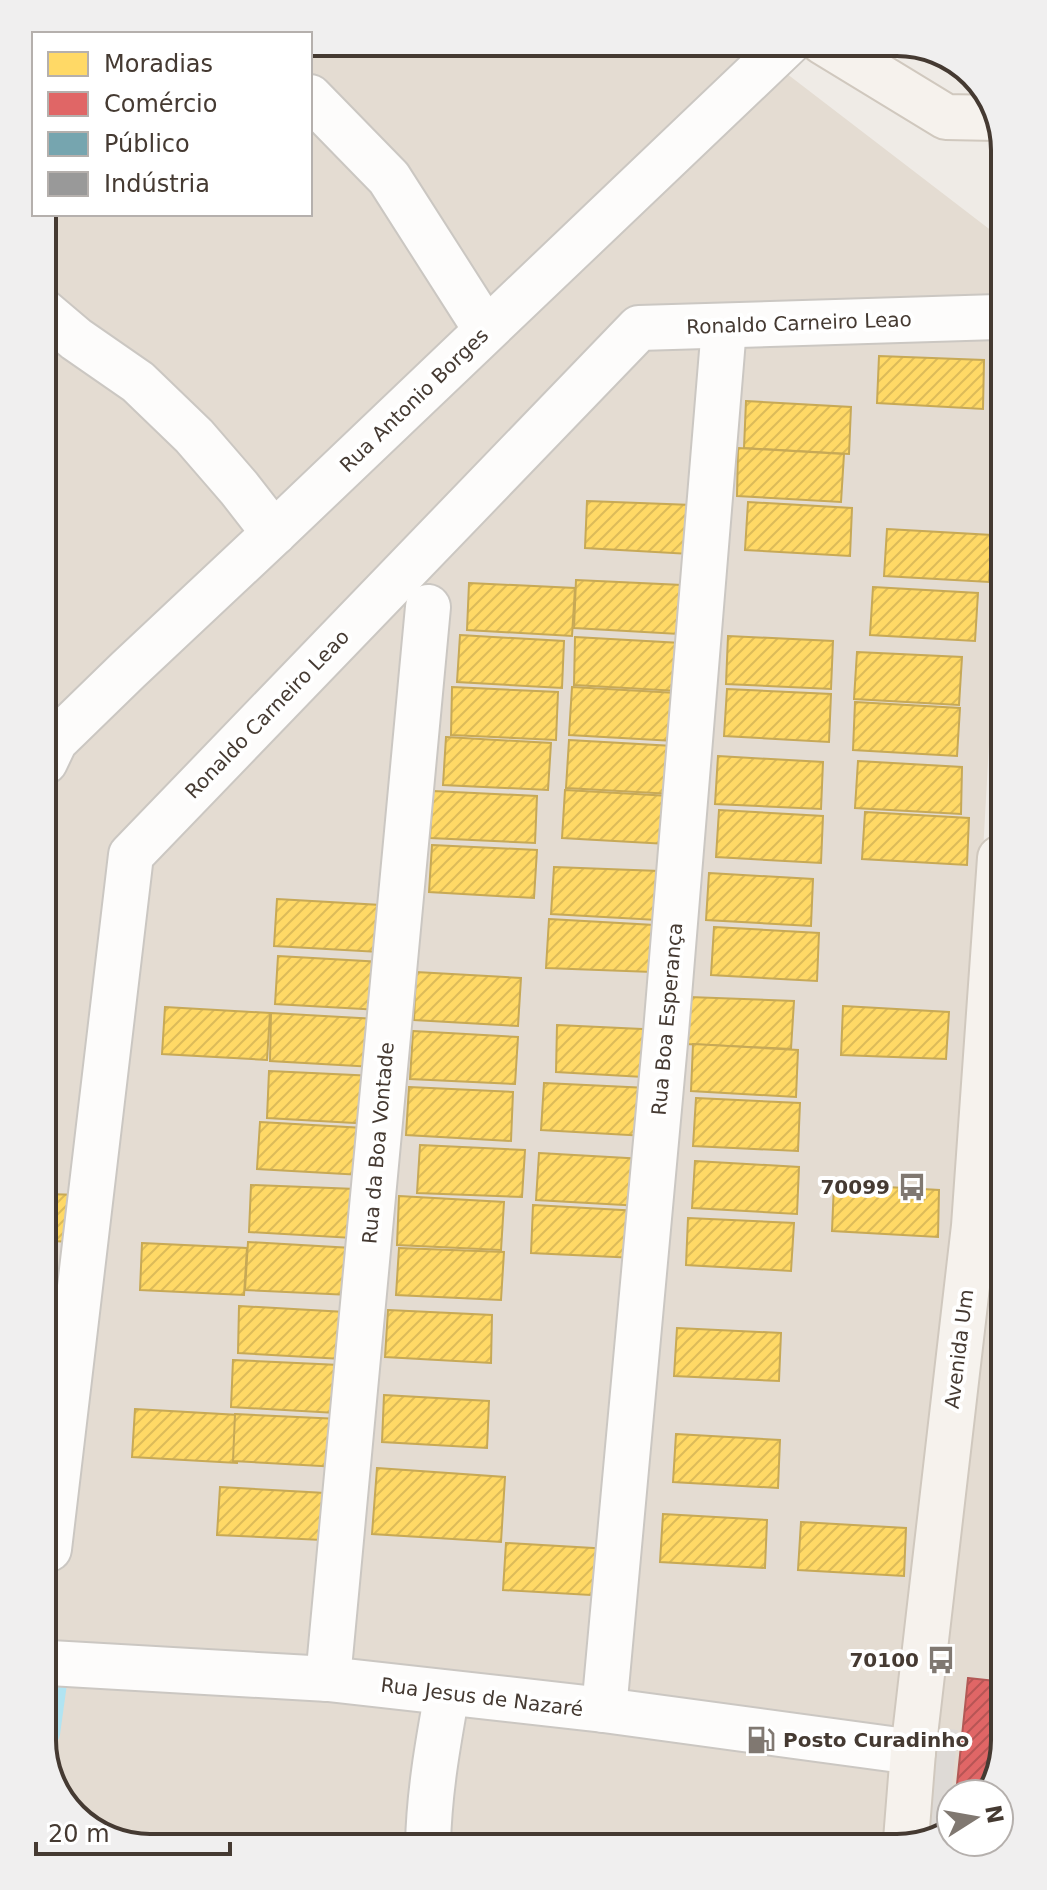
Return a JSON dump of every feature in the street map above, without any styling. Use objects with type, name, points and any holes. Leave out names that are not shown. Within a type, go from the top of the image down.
[{"type":"street","name":"Rua Antonio Borges","points":[[56,738],[774,56]]},
{"type":"street","points":[[846,56],[946,117],[985,118]]},
{"type":"street","points":[[312,99],[389,178],[486,330]]},
{"type":"street","name":"Ronaldo Carneiro Leao","points":[[56,1490],[131,855],[639,328],[991,317]]},
{"type":"street","points":[[56,322],[138,382],[194,436],[274,533]]},
{"type":"street","name":"Rua Boa Esperança","points":[[604,1710],[666,1032],[724,327]]},
{"type":"street","name":"Rua da Boa Vontade","points":[[328,1679],[428,607]]},
{"type":"street","name":"Avenida Um","points":[[907,1833],[913,1752],[988,1230],[991,1137]]},
{"type":"street","name":"Rua Jesus de Nazaré","points":[[56,1663],[328,1679],[604,1710],[913,1752]]},
{"type":"street","points":[[428,1834],[434,1762],[447,1693]]},
{"type":"shaded area","points":[[312,56],[764,56],[991,230],[991,708],[981,888],[991,885],[991,1740],[983,1778],[935,1778],[935,1826],[898,1834],[143,1834],[119,1829],[88,1811],[75,1797],[63,1776],[56,1740],[56,216],[312,216]]},
{"type":"shaded area","points":[[929,1727],[958,1730],[953,1778],[935,1778],[933,1827],[918,1831]]},
{"type":"building: Moradias","points":[[879,356],[984,360],[983,409],[877,403]]},
{"type":"building: Moradias","points":[[746,401],[851,407],[849,454],[744,448]]},
{"type":"building: Moradias","points":[[738,448],[844,454],[841,502],[737,496]]},
{"type":"building: Moradias","points":[[587,501],[692,505],[690,554],[585,548]]},
{"type":"building: Moradias","points":[[748,502],[852,508],[850,556],[745,550]]},
{"type":"building: Moradias","points":[[887,529],[991,535],[989,582],[884,576]]},
{"type":"building: Moradias","points":[[576,580],[682,585],[679,634],[574,628]]},
{"type":"building: Moradias","points":[[469,583],[575,588],[572,636],[467,630]]},
{"type":"building: Moradias","points":[[873,587],[978,593],[975,641],[870,635]]},
{"type":"building: Moradias","points":[[460,635],[564,641],[562,688],[457,682]]},
{"type":"building: Moradias","points":[[728,636],[833,641],[831,689],[726,684]]},
{"type":"building: Moradias","points":[[575,637],[681,643],[678,691],[574,685]]},
{"type":"building: Moradias","points":[[857,652],[962,657],[959,705],[854,699]]},
{"type":"building: Moradias","points":[[452,687],[558,692],[556,740],[451,735]]},
{"type":"building: Moradias","points":[[572,687],[677,693],[674,741],[569,735]]},
{"type":"building: Moradias","points":[[727,689],[831,694],[829,742],[724,736]]},
{"type":"building: Moradias","points":[[855,702],[960,708],[957,756],[853,750]]},
{"type":"building: Moradias","points":[[446,737],[551,743],[548,790],[443,785]]},
{"type":"building: Moradias","points":[[569,740],[673,746],[672,794],[566,788]]},
{"type":"building: Moradias","points":[[718,756],[823,762],[821,809],[715,804]]},
{"type":"building: Moradias","points":[[858,761],[962,767],[961,814],[855,808]]},
{"type":"building: Moradias","points":[[565,790],[670,796],[667,844],[562,838]]},
{"type":"building: Moradias","points":[[433,791],[537,796],[535,843],[430,838]]},
{"type":"building: Moradias","points":[[719,810],[823,816],[821,863],[716,857]]},
{"type":"building: Moradias","points":[[865,812],[969,818],[967,865],[862,859]]},
{"type":"building: Moradias","points":[[432,845],[537,850],[534,898],[429,892]]},
{"type":"building: Moradias","points":[[554,867],[659,871],[657,920],[551,914]]},
{"type":"building: Moradias","points":[[709,873],[813,879],[811,926],[706,920]]},
{"type":"building: Moradias","points":[[277,899],[381,905],[379,952],[274,946]]},
{"type":"building: Moradias","points":[[549,919],[654,925],[652,972],[546,968]]},
{"type":"building: Moradias","points":[[714,927],[819,933],[817,981],[711,975]]},
{"type":"building: Moradias","points":[[278,956],[382,962],[380,1010],[275,1004]]},
{"type":"building: Moradias","points":[[416,972],[521,978],[518,1026],[414,1020]]},
{"type":"building: Moradias","points":[[689,997],[794,1001],[791,1049],[686,1044]]},
{"type":"building: Moradias","points":[[843,1006],[949,1012],[946,1059],[841,1055]]},
{"type":"building: Moradias","points":[[165,1007],[270,1013],[267,1060],[162,1054]]},
{"type":"building: Moradias","points":[[271,1013],[377,1019],[374,1067],[270,1061]]},
{"type":"building: Moradias","points":[[557,1025],[663,1030],[661,1078],[556,1072]]},
{"type":"building: Moradias","points":[[413,1031],[518,1037],[515,1084],[410,1079]]},
{"type":"building: Moradias","points":[[693,1044],[798,1050],[796,1097],[691,1091]]},
{"type":"building: Moradias","points":[[269,1071],[375,1076],[372,1124],[267,1118]]},
{"type":"building: Moradias","points":[[544,1083],[648,1088],[646,1136],[541,1130]]},
{"type":"building: Moradias","points":[[409,1087],[513,1092],[511,1141],[406,1135]]},
{"type":"building: Moradias","points":[[696,1098],[800,1103],[798,1151],[693,1146]]},
{"type":"building: Moradias","points":[[260,1122],[364,1128],[362,1175],[257,1169]]},
{"type":"building: Moradias","points":[[420,1145],[525,1150],[522,1197],[417,1193]]},
{"type":"building: Moradias","points":[[539,1153],[644,1159],[641,1206],[536,1200]]},
{"type":"building: Moradias","points":[[695,1161],[799,1167],[797,1214],[692,1208]]},
{"type":"building: Moradias","points":[[834,1184],[939,1190],[938,1237],[832,1231]]},
{"type":"building: Moradias","points":[[251,1185],[356,1189],[353,1238],[249,1232]]},
{"type":"building: Moradias","points":[[56,1194],[80,1195],[78,1242],[56,1241]]},
{"type":"building: Moradias","points":[[399,1196],[504,1202],[501,1250],[397,1245]]},
{"type":"building: Moradias","points":[[533,1205],[639,1211],[636,1258],[531,1253]]},
{"type":"building: Moradias","points":[[688,1218],[794,1223],[791,1271],[686,1265]]},
{"type":"building: Moradias","points":[[248,1242],[352,1248],[350,1295],[245,1290]]},
{"type":"building: Moradias","points":[[142,1243],[247,1248],[244,1295],[140,1290]]},
{"type":"building: Moradias","points":[[399,1248],[504,1252],[501,1300],[396,1295]]},
{"type":"building: Moradias","points":[[239,1306],[345,1312],[342,1359],[238,1353]]},
{"type":"building: Moradias","points":[[388,1310],[492,1315],[491,1363],[385,1357]]},
{"type":"building: Moradias","points":[[677,1328],[781,1333],[779,1381],[674,1376]]},
{"type":"building: Moradias","points":[[233,1360],[339,1365],[336,1413],[231,1407]]},
{"type":"building: Moradias","points":[[384,1395],[489,1401],[487,1448],[382,1442]]},
{"type":"building: Moradias","points":[[135,1409],[239,1415],[237,1463],[132,1457]]},
{"type":"building: Moradias","points":[[235,1414],[340,1419],[338,1467],[233,1461]]},
{"type":"building: Moradias","points":[[676,1434],[780,1440],[778,1488],[673,1482]]},
{"type":"building: Moradias","points":[[377,1468],[505,1477],[501,1542],[372,1534]]},
{"type":"building: Moradias","points":[[220,1487],[325,1493],[322,1540],[217,1535]]},
{"type":"building: Moradias","points":[[663,1514],[767,1520],[765,1568],[660,1562]]},
{"type":"building: Moradias","points":[[801,1522],[906,1528],[904,1576],[798,1570]]},
{"type":"building: Moradias","points":[[506,1543],[610,1549],[608,1596],[503,1590]]},
{"type":"building: Comércio","points":[[968,1678],[991,1681],[991,1740],[983,1778],[958,1778]]},
{"type":"waterway","points":[[56,1690],[58,1676]]},
{"type":"place","name":"70099","points":[[912,1187]]},
{"type":"place","name":"70100","points":[[941,1660]]},
{"type":"place","name":"Posto Curadinho","points":[[761,1740]]}]
